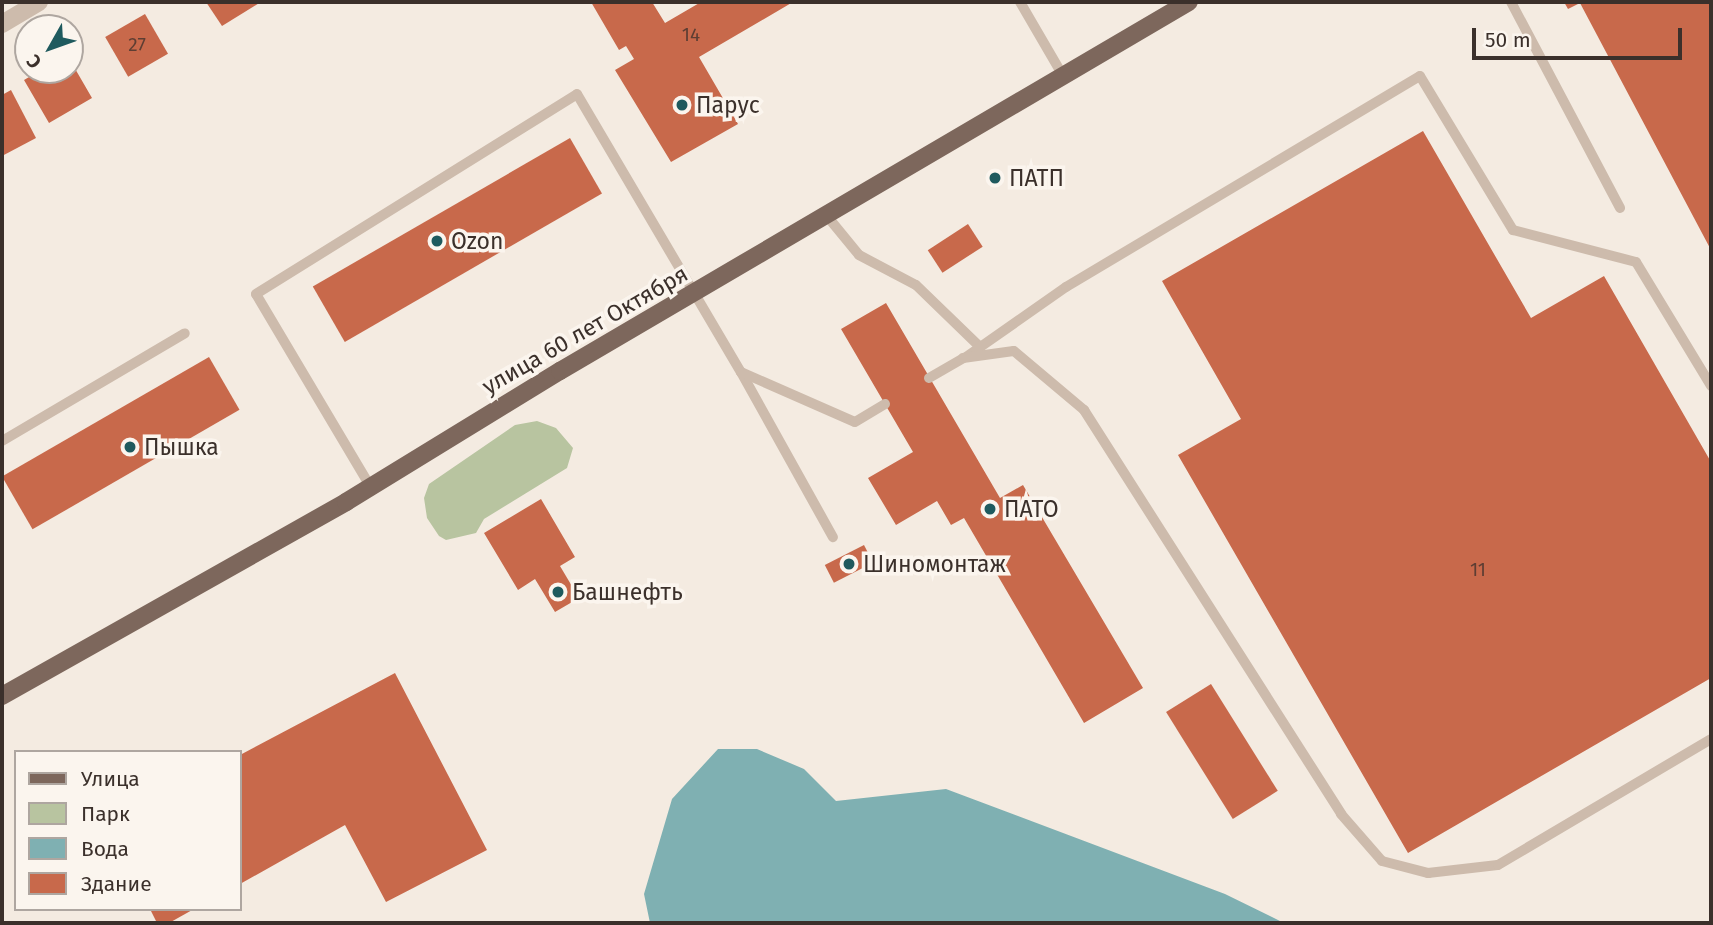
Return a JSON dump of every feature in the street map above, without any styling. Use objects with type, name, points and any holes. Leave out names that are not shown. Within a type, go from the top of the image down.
[{"type":"main road","name":"улица 60 лет Октября","points":[[2,696],[370,486],[1189,2]]},
{"type":"street","points":[[2,24],[39,2]]},
{"type":"lane","points":[[1020,2],[1063,76]]},
{"type":"lane","points":[[1511,2],[1620,208]]},
{"type":"lane","points":[[929,378],[980,347],[1066,287],[1420,76],[1513,230],[1636,262],[1711,386]]},
{"type":"lane","points":[[370,486],[256,294],[578,94],[741,372],[833,537]]},
{"type":"lane","points":[[827,216],[859,255],[916,285],[980,347]]},
{"type":"lane","points":[[2,441],[185,333]]},
{"type":"lane","points":[[963,358],[1014,351],[1084,410],[1340,814],[1382,861],[1428,873],[1498,865],[1711,738]]},
{"type":"lane","points":[[741,372],[855,422],[885,404]]},
{"type":"green space","points":[[537,421],[556,428],[573,448],[567,468],[484,519],[476,533],[446,540],[439,536],[427,518],[424,498],[429,484],[515,425]]},
{"type":"water","points":[[718,749],[757,749],[804,769],[836,801],[946,789],[1225,894],[1284,923],[650,923],[644,894],[672,799]]},
{"type":"building","points":[[206,2],[261,2],[222,26]]},
{"type":"building","points":[[591,2],[652,2],[665,23],[701,2],[793,2],[699,57],[738,124],[671,162],[615,70],[634,59],[626,46],[619,50]]},
{"type":"building","points":[[1564,2],[1711,2],[1711,250],[1580,3],[1568,9]]},
{"type":"building","points":[[145,14],[168,54],[128,77],[105,37]]},
{"type":"building","points":[[26,84],[84,84],[92,98],[49,123]]},
{"type":"building","points":[[11,90],[36,138],[2,156],[2,95]]},
{"type":"building","points":[[1423,131],[1531,318],[1604,276],[1711,462],[1711,678],[1408,853],[1178,455],[1241,419],[1162,281]]},
{"type":"building","points":[[570,138],[602,193],[345,342],[313,287]]},
{"type":"building","points":[[968,224],[983,247],[942,273],[928,250]]},
{"type":"building","name":"ПАТО","points":[[886,303],[1000,498],[1023,485],[1143,688],[1084,723],[964,518],[951,525],[937,501],[896,525],[868,478],[913,452],[841,329]]},
{"type":"building","points":[[209,357],[239,410],[33,529],[2,476]]},
{"type":"building","points":[[541,499],[575,557],[560,566],[579,598],[555,612],[535,579],[518,590],[484,533]]},
{"type":"building","name":"Шиномонтаж","points":[[864,545],[873,563],[834,583],[825,565]]},
{"type":"building","points":[[395,673],[487,850],[386,902],[345,825],[242,883],[242,754]]},
{"type":"building","points":[[1211,684],[1278,791],[1233,819],[1166,712]]},
{"type":"building","points":[[151,911],[190,911],[169,923],[157,923]]},
{"type":"place","name":"Парус","points":[[682,105]]},
{"type":"place","name":"ПАТП","points":[[995,178]]},
{"type":"place","name":"Ozon","points":[[437,241]]},
{"type":"place","name":"Пышка","points":[[130,447]]},
{"type":"place","name":"ПАТО","points":[[990,509]]},
{"type":"place","name":"Шиномонтаж","points":[[849,564]]},
{"type":"place","name":"Башнефть","points":[[558,592]]}]
